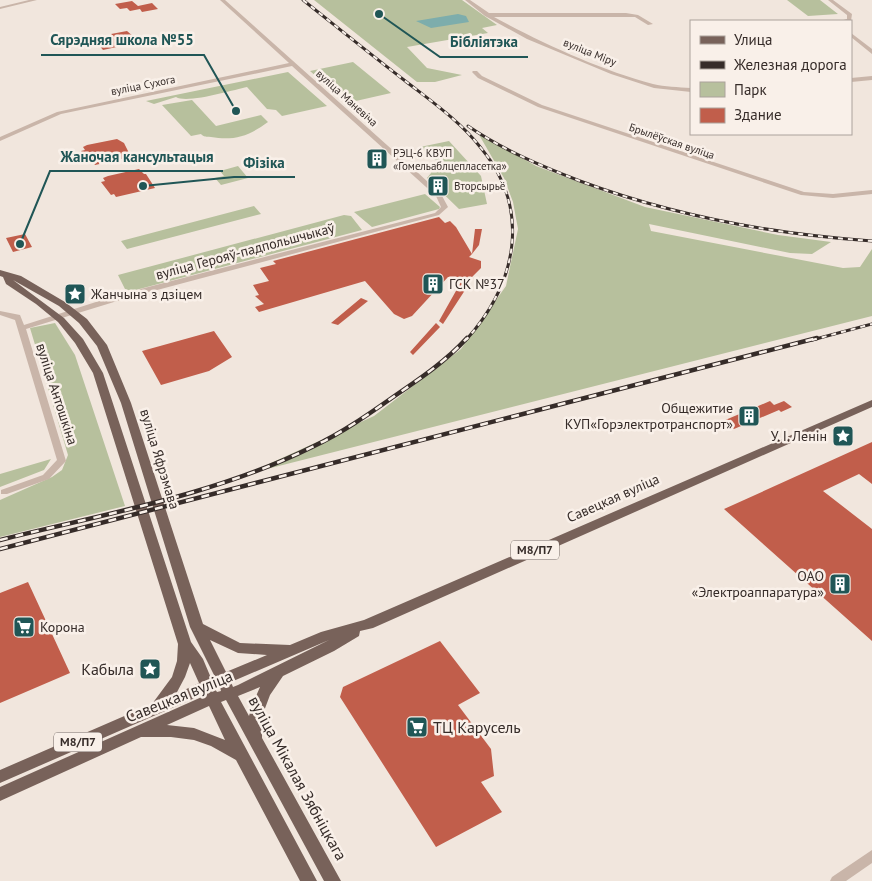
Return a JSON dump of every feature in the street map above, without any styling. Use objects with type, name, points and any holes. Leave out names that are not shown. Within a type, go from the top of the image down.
[{"type":"main road","name":"вуліца Яфрэмава","points":[[4,275],[9,282],[66,314],[93,332],[108,355],[126,403],[197,627],[230,693]]},
{"type":"main road","name":"вуліца Яфрэмава","points":[[66,314],[98,373],[185,644],[198,664],[212,699]]},
{"type":"main road","name":"Савецкая вуліца","points":[[0,777],[157,707],[306,644],[368,624],[872,403]]},
{"type":"main road","points":[[153,547],[161,541],[169,543]]},
{"type":"main road","name":"Савецкая вуліца","points":[[0,794],[132,733],[280,671],[329,648],[368,624]]},
{"type":"main road","points":[[197,627],[238,648],[273,650],[306,644]]},
{"type":"main road","points":[[157,707],[180,676],[186,652],[185,644]]},
{"type":"main road","points":[[255,739],[256,719],[261,699],[280,671]]},
{"type":"main road","name":"вуліца Мікалая Зябніцкага","points":[[230,693],[333,881]]},
{"type":"main road","points":[[212,699],[309,881]]},
{"type":"main road","points":[[132,733],[164,730],[184,731],[216,740],[241,755]]},
{"type":"street","points":[[0,8],[34,0]]},
{"type":"street","name":"вуліца Маневіча","points":[[222,0],[439,196],[446,204],[443,211],[437,214]]},
{"type":"street","name":"вуліца Міру","points":[[467,0],[487,15],[535,40],[629,79],[654,86],[690,90]]},
{"type":"street","points":[[830,0],[850,15],[849,20]]},
{"type":"street","points":[[487,15],[626,15],[636,16],[650,24]]},
{"type":"street","points":[[852,36],[872,52]]},
{"type":"street","name":"вуліца Сухога","points":[[0,139],[59,113],[294,64]]},
{"type":"street","name":"Брылёўская вуліца","points":[[475,72],[480,77],[540,106],[803,194],[834,196],[872,192]]},
{"type":"street","points":[[852,80],[872,78]]},
{"type":"street","name":"вуліца Герояў-падпольшчыкаў","points":[[66,314],[124,296],[437,214]]},
{"type":"street","points":[[0,313],[17,317],[22,328]]},
{"type":"street","name":"вуліца Антошкіна","points":[[4,492],[46,477],[62,461],[22,328],[66,314]]},
{"type":"street","points":[[836,881],[872,856]]},
{"type":"green space","points":[[314,0],[462,0],[497,25],[482,28],[488,33],[407,47],[427,68],[462,75],[435,82],[417,82]]},
{"type":"green space","points":[[787,0],[820,0],[838,14],[808,16]]},
{"type":"green space","points":[[353,62],[391,93],[347,103],[310,71]]},
{"type":"green space","points":[[288,72],[327,106],[282,116],[276,110],[267,109],[247,87],[200,98],[182,99],[176,97],[154,104],[146,101]]},
{"type":"green space","points":[[192,100],[216,126],[261,115],[268,122],[248,134],[234,138],[206,137],[201,134],[191,136],[162,105]]},
{"type":"green space","points":[[478,133],[536,166],[645,207],[778,235],[831,242],[812,254],[790,253],[649,224],[651,231],[843,268],[860,267],[872,249],[872,316],[247,474],[374,416],[461,349],[506,286],[518,229],[513,202],[504,178]]},
{"type":"green space","points":[[449,141],[481,176],[487,204],[459,209],[427,178],[439,163],[420,147]]},
{"type":"green space","points":[[238,166],[248,178],[221,185],[215,178],[224,176],[220,171]]},
{"type":"green space","points":[[425,194],[440,207],[439,209],[372,227],[354,212]]},
{"type":"green space","points":[[254,206],[261,214],[127,249],[121,241]]},
{"type":"green space","points":[[344,215],[351,216],[362,230],[132,291],[125,289],[118,275]]},
{"type":"green space","points":[[55,323],[75,355],[125,506],[0,537],[0,500],[52,477],[62,470],[68,455],[30,328]]},
{"type":"green space","points":[[51,459],[44,470],[0,487],[0,474]]},
{"type":"water","points":[[458,14],[466,16],[469,22],[431,28],[416,21]]},
{"type":"building","points":[[132,1],[138,6],[152,3],[158,9],[142,12],[140,9],[130,11],[127,8],[120,9],[115,4]]},
{"type":"building","points":[[127,31],[134,37],[117,40],[111,34]]},
{"type":"building","points":[[113,37],[121,46],[103,50],[98,44],[106,42],[103,39]]},
{"type":"building","points":[[117,139],[124,143],[131,157],[95,165],[93,162],[89,163],[81,151],[85,150],[83,147],[87,145]]},
{"type":"building","points":[[139,169],[146,174],[155,188],[116,197],[114,194],[111,195],[101,182],[105,181],[103,178],[108,176]]},
{"type":"building","points":[[439,217],[445,223],[450,221],[456,227],[472,254],[469,257],[481,261],[481,268],[466,283],[469,284],[443,324],[439,321],[461,282],[448,277],[412,316],[404,319],[394,314],[365,281],[259,312],[255,307],[264,304],[255,296],[259,295],[253,285],[269,281],[260,268],[276,264],[273,261]]},
{"type":"building","name":"ГСК №37","points":[[475,229],[482,229],[479,245],[472,254]]},
{"type":"building","points":[[25,234],[32,247],[13,252],[6,238]]},
{"type":"building","points":[[361,298],[368,301],[338,325],[331,323]]},
{"type":"building","points":[[436,323],[440,327],[413,355],[410,352]]},
{"type":"building","points":[[214,331],[232,357],[209,371],[161,385],[142,351]]},
{"type":"building","name":"Общежитие КУП«Горэлектротранспорт»","points":[[770,401],[774,405],[784,401],[792,407],[781,412],[779,410],[734,429],[723,421]]},
{"type":"building","name":"ОАО «Электроаппаратура»","points":[[872,442],[872,484],[859,474],[823,491],[872,529],[872,641],[724,509]]},
{"type":"building","name":"Корона","points":[[28,582],[70,673],[0,703],[0,593]]},
{"type":"building","name":"ТЦ Карусель","points":[[440,641],[480,693],[458,705],[491,749],[494,776],[481,782],[502,812],[436,847],[340,697],[343,687]]},
{"type":"railway","points":[[303,0],[455,120],[473,138],[497,172],[507,196],[512,221],[512,246],[507,271],[497,295],[483,318],[466,340]]},
{"type":"railway","points":[[468,126],[522,157],[580,181],[651,204],[724,222],[797,234],[872,241]]},
{"type":"railway","points":[[812,340],[872,324]]},
{"type":"railway","points":[[0,540],[159,502],[198,491],[275,464],[323,442],[365,416],[433,369],[467,338]]},
{"type":"railway","points":[[0,549],[817,338]]},
{"type":"place","name":"Бібліятэка","points":[[379,14]]},
{"type":"place","name":"Сярэдняя школа №55","points":[[236,111]]},
{"type":"place","name":"РЭЦ-6 КВУП «Гомельаблцепласетка»","points":[[377,159]]},
{"type":"place","name":"Фізіка","points":[[143,186]]},
{"type":"place","name":"Вторсырьё","points":[[438,186]]},
{"type":"place","name":"Жаночая кансультацыя","points":[[20,244]]},
{"type":"place","name":"ГСК №37","points":[[433,284]]},
{"type":"place","name":"Жанчына з дзіцем","points":[[75,294]]},
{"type":"place","name":"Общежитие КУП«Горэлектротранспорт»","points":[[749,416]]},
{"type":"place","name":"У. І. Ленін","points":[[843,436]]},
{"type":"place","name":"ОАО «Электроаппаратура»","points":[[840,584]]},
{"type":"place","name":"Корона","points":[[24,627]]},
{"type":"place","name":"Кабыла","points":[[150,669]]},
{"type":"place","name":"ТЦ Карусель","points":[[417,727]]}]
